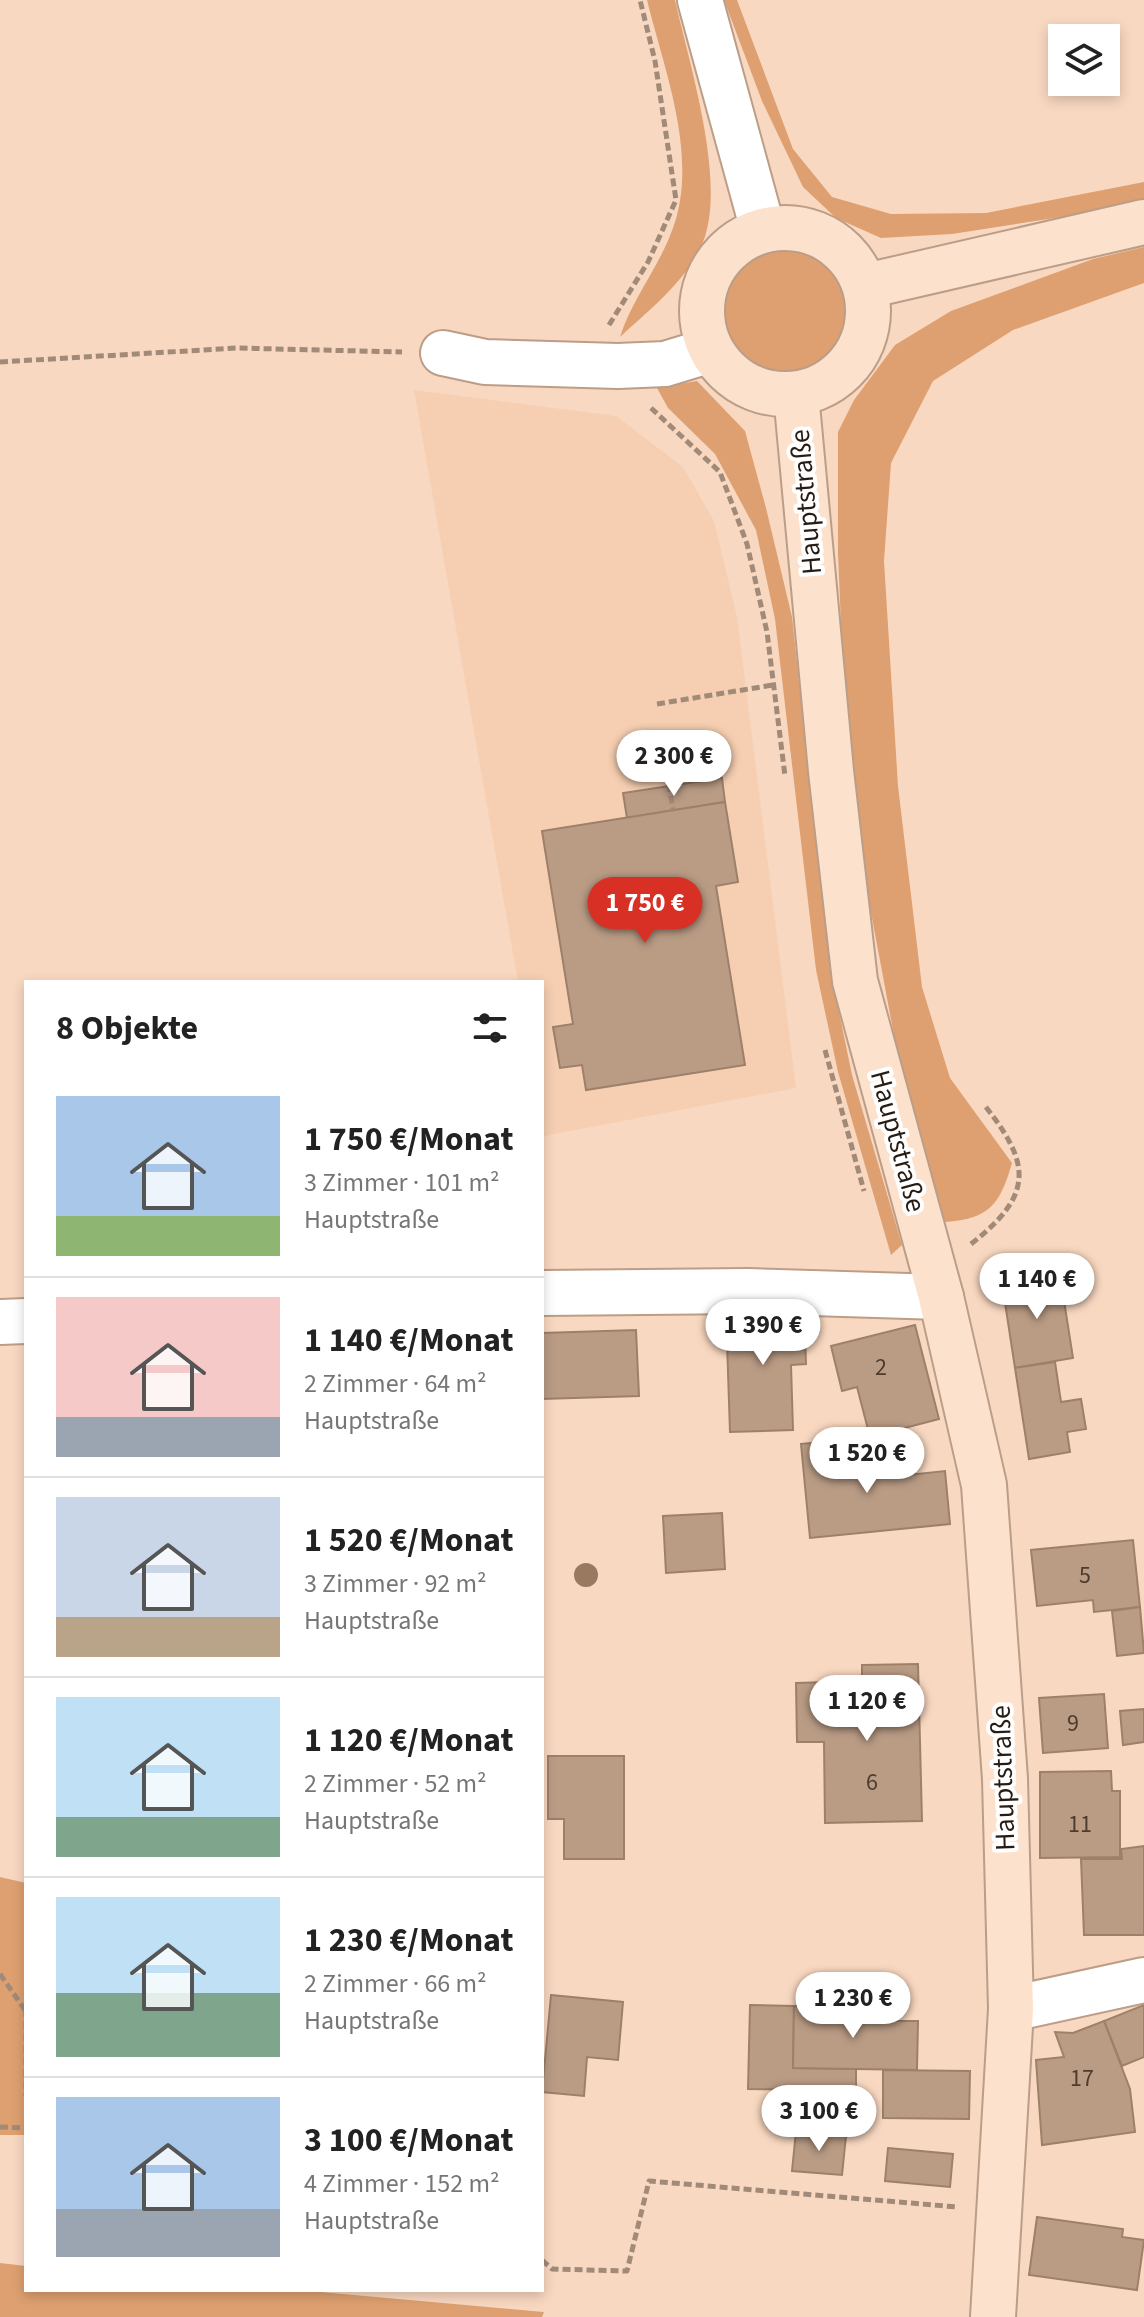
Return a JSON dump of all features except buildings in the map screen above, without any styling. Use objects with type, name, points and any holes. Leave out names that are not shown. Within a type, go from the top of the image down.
[{"type":"main road","points":[[866,286],[1144,222]]},
{"type":"main road","points":[[794,227],[821,235],[845,252],[866,286],[869,310],[866,336],[859,351],[838,375],[796,394],[772,394],[750,387],[730,374],[711,350],[701,310],[707,281],[724,253],[763,230],[794,227]]},
{"type":"main road","name":"Hauptstraße","points":[[796,394],[855,981],[937,1282],[984,1485],[1005,1779],[1011,2009],[993,2317]]},
{"type":"street","points":[[700,0],[763,230]]},
{"type":"street","points":[[443,353],[485,362],[618,366],[665,364],[711,350]]},
{"type":"street","points":[[544,1293],[748,1291],[937,1282]]},
{"type":"street","points":[[0,1322],[24,1321]]},
{"type":"street","points":[[1011,2009],[1144,1980]]},
{"type":"path","points":[[640,0],[655,61],[676,200],[648,262],[605,331],[618,366],[661,420],[720,472],[747,544],[767,632],[785,779]]},
{"type":"path","points":[[0,362],[237,348],[443,353]]},
{"type":"path","points":[[657,704],[773,685]]},
{"type":"path","points":[[665,760],[673,810]]},
{"type":"path","points":[[823,1042],[849,1147],[867,1201]]},
{"type":"path","points":[[937,1282],[999,1222],[1014,1197],[1021,1167],[1005,1132],[985,1106]]},
{"type":"path","points":[[0,1974],[24,2009]]},
{"type":"path","points":[[0,2127],[24,2128]]},
{"type":"path","points":[[544,2262],[552,2269],[627,2271],[649,2181],[1001,2210]]},
{"type":"shaded area","points":[[647,0],[675,0],[702,115],[711,204],[707,229],[694,260],[671,289],[620,337],[669,237],[681,195],[682,167],[676,111]]},
{"type":"shaded area","points":[[724,0],[737,0],[793,149],[832,197],[891,214],[986,213],[1144,182],[1144,204],[952,234],[881,238],[836,218],[803,187],[762,101]]},
{"type":"shaded area","points":[[1144,247],[1144,283],[1013,330],[933,381],[891,463],[884,561],[898,786],[922,987],[950,1078],[1012,1163],[1003,1189],[991,1207],[973,1217],[945,1222],[899,1062],[869,902],[845,721],[838,553],[838,432],[854,400],[895,345],[951,311],[1093,259]]},
{"type":"shaded area","points":[[786,249],[810,254],[830,268],[844,288],[849,312],[844,336],[830,356],[810,370],[786,375],[762,370],[742,356],[728,336],[723,312],[728,288],[742,268],[762,254]]},
{"type":"shaded area","points":[[697,381],[745,431],[792,617],[831,973],[852,1075],[902,1245],[891,1255],[838,1072],[816,970],[775,619],[756,530],[715,454],[668,408],[657,388]]},
{"type":"shaded area","points":[[414,390],[616,416],[683,467],[714,521],[737,617],[796,1088],[544,1136],[544,980],[518,980]]},
{"type":"shaded area","points":[[0,1877],[24,1883],[24,2135],[0,2135]]},
{"type":"shaded area","points":[[0,2263],[24,2266],[24,2292],[320,2292],[544,2312],[542,2317],[0,2317]]}]
